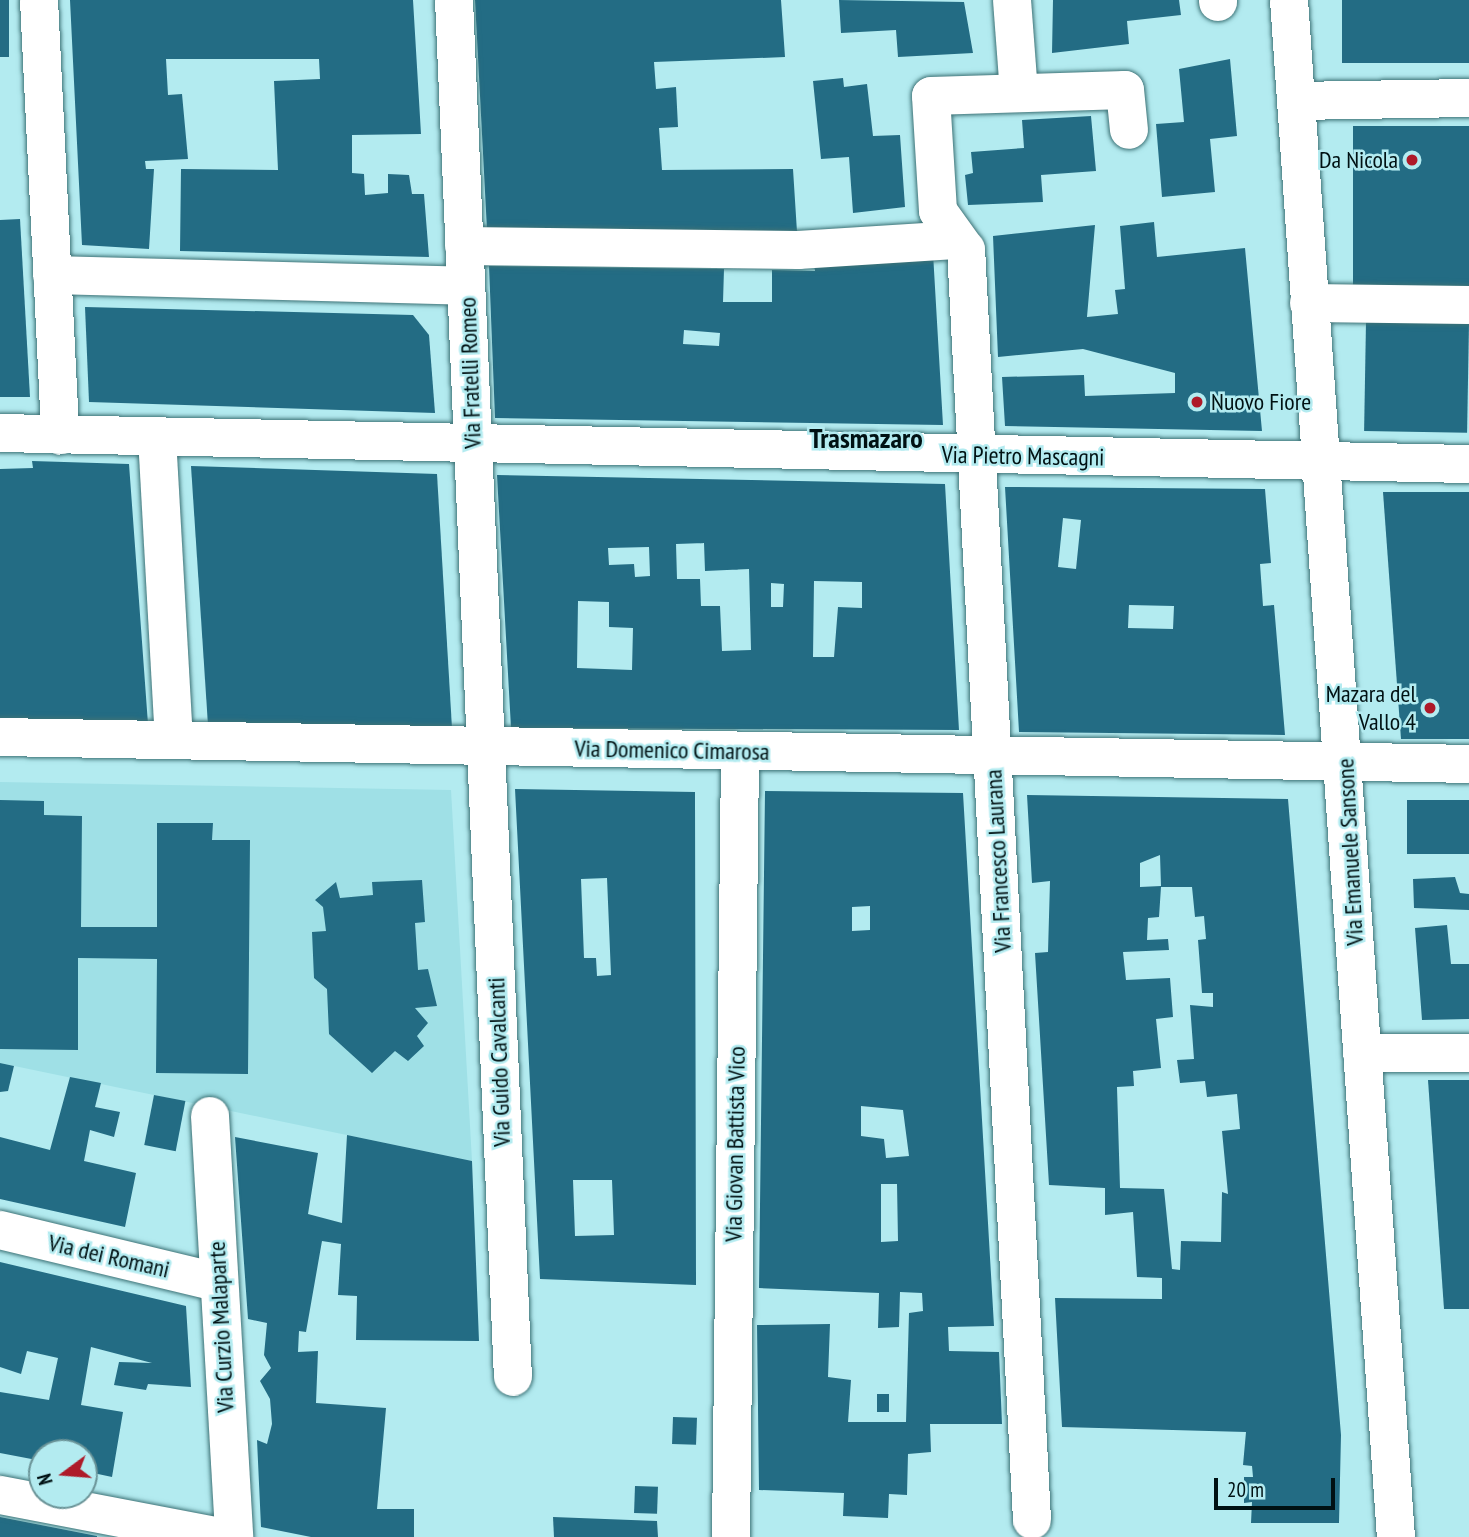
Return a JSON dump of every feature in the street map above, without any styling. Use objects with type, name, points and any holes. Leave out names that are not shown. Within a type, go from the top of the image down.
[{"type":"street","points":[[39,0],[60,435]]},
{"type":"street","name":"Via Fratelli Romeo","points":[[454,0],[486,747]]},
{"type":"street","points":[[1012,0],[1019,93],[1125,90],[1129,130]]},
{"type":"street","name":"Via Emanuele Sansone","points":[[1289,0],[1309,303],[1345,763],[1362,1053],[1396,1537]]},
{"type":"street","name":"Via Francesco Laurana","points":[[1019,93],[931,96],[948,226],[966,250],[1032,1520]]},
{"type":"street","points":[[1296,100],[1469,98]]},
{"type":"street","points":[[464,246],[798,250],[948,226]]},
{"type":"street","points":[[52,275],[466,286]]},
{"type":"street","points":[[1309,303],[1469,305]]},
{"type":"street","name":"Via Pietro Mascagni","points":[[0,433],[1321,463],[1469,464]]},
{"type":"street","points":[[157,437],[174,740]]},
{"type":"street","name":"Via Domenico Cimarosa","points":[[0,737],[1469,764]]},
{"type":"street","name":"Via Guido Cavalcanti","points":[[486,747],[513,1377]]},
{"type":"street","name":"Via Giovan Battista Vico","points":[[731,1537],[740,751]]},
{"type":"street","points":[[1362,1053],[1469,1053]]},
{"type":"street","name":"Via Curzio Malaparte","points":[[210,1116],[217,1282],[234,1537]]},
{"type":"street","name":"Via dei Romani","points":[[0,1230],[217,1282]]},
{"type":"street","points":[[0,1495],[221,1537]]},
{"type":"shaded area","points":[[0,782],[451,790],[472,1161],[0,1063]]},
{"type":"building","points":[[0,0],[9,0],[9,57],[0,57]]},
{"type":"building","points":[[70,0],[413,0],[421,134],[352,135],[352,173],[364,174],[365,195],[388,193],[388,174],[409,175],[412,194],[424,194],[429,257],[180,251],[181,169],[278,170],[274,81],[320,79],[319,59],[166,59],[168,95],[182,94],[188,159],[145,161],[146,169],[154,169],[149,249],[82,245]]},
{"type":"building","points":[[475,0],[781,0],[785,57],[654,62],[656,89],[676,87],[678,127],[659,128],[662,170],[793,169],[797,232],[487,230]]},
{"type":"building","points":[[839,0],[964,2],[973,53],[898,57],[896,30],[841,33]]},
{"type":"building","points":[[1053,0],[1179,0],[1181,15],[1127,21],[1129,44],[1052,53]]},
{"type":"building","points":[[1342,0],[1469,0],[1469,63],[1342,63]]},
{"type":"building","points":[[1230,59],[1237,136],[1210,139],[1215,192],[1162,197],[1156,124],[1184,122],[1179,69]]},
{"type":"building","points":[[843,78],[844,87],[867,84],[873,136],[900,135],[905,207],[853,213],[849,157],[821,159],[813,81]]},
{"type":"building","points":[[1091,116],[1096,171],[1041,175],[1043,202],[968,205],[965,175],[973,173],[971,152],[1024,148],[1022,120]]},
{"type":"building","points":[[1353,126],[1469,126],[1469,286],[1353,286]]},
{"type":"building","points":[[20,219],[30,397],[0,397],[0,220]]},
{"type":"building","points":[[1154,222],[1157,257],[1245,248],[1262,431],[1005,426],[1002,377],[1084,375],[1085,396],[1175,393],[1175,373],[1083,349],[998,357],[993,236],[1095,225],[1087,317],[1118,314],[1115,290],[1125,289],[1120,226]]},
{"type":"building","points":[[933,253],[943,425],[495,418],[489,266],[724,269],[723,302],[772,302],[772,270],[815,271],[814,263]],"holes":[[[684,330],[720,333],[719,346],[683,344]]]},
{"type":"building","points":[[85,307],[413,315],[429,335],[435,413],[89,402]]},
{"type":"building","points":[[1366,322],[1469,324],[1467,433],[1364,431]]},
{"type":"building","points":[[32,461],[129,464],[148,724],[0,723],[0,469],[33,468]]},
{"type":"building","points":[[191,466],[437,474],[452,728],[208,725]]},
{"type":"building","points":[[497,475],[945,484],[959,730],[511,728]],"holes":[[[704,543],[705,571],[749,569],[751,650],[722,651],[720,606],[701,606],[700,579],[677,579],[676,544]],[[649,547],[650,576],[635,577],[634,564],[609,565],[608,548]],[[814,581],[862,582],[862,608],[838,607],[834,657],[813,657]],[[771,583],[784,584],[783,607],[771,607]],[[578,601],[609,602],[609,627],[633,628],[632,670],[577,668]]]},
{"type":"building","points":[[1005,487],[1265,489],[1271,563],[1260,564],[1263,606],[1274,605],[1285,735],[1019,732]],"holes":[[[1063,518],[1081,520],[1076,569],[1058,567]],[[1129,605],[1174,606],[1173,629],[1128,628]]]},
{"type":"building","points":[[1383,492],[1469,492],[1469,739],[1401,739]]},
{"type":"building","points":[[515,789],[695,792],[696,1285],[540,1279]],"holes":[[[607,878],[611,975],[597,976],[596,958],[584,958],[581,879]],[[573,1180],[612,1180],[614,1235],[575,1236]]]},
{"type":"building","points":[[765,791],[963,793],[994,1326],[948,1327],[949,1351],[999,1352],[1002,1424],[930,1424],[931,1452],[908,1454],[907,1495],[889,1494],[888,1518],[843,1516],[844,1493],[759,1490],[757,1325],[830,1324],[828,1377],[851,1380],[848,1422],[906,1422],[909,1313],[923,1311],[922,1293],[900,1292],[899,1327],[878,1328],[879,1293],[759,1288]],"holes":[[[870,906],[870,930],[852,931],[852,907]],[[861,1106],[903,1110],[909,1156],[886,1158],[884,1139],[861,1136]],[[881,1184],[897,1184],[898,1241],[881,1242]]]},
{"type":"building","points":[[1027,795],[1288,799],[1341,1435],[1339,1523],[1251,1523],[1252,1502],[1244,1503],[1244,1477],[1253,1477],[1252,1466],[1243,1465],[1246,1432],[1062,1427],[1055,1298],[1162,1299],[1162,1278],[1137,1277],[1133,1212],[1105,1215],[1105,1188],[1049,1185],[1035,953],[1048,952],[1050,881],[1032,883]],"holes":[[[1160,855],[1161,886],[1140,887],[1140,863]],[[1161,887],[1192,887],[1195,917],[1204,916],[1206,939],[1198,940],[1202,993],[1213,993],[1213,1007],[1190,1005],[1194,1059],[1177,1060],[1180,1083],[1205,1081],[1207,1097],[1237,1094],[1240,1129],[1222,1131],[1228,1194],[1222,1192],[1221,1242],[1181,1241],[1180,1270],[1172,1269],[1164,1189],[1120,1188],[1117,1087],[1134,1086],[1133,1071],[1161,1068],[1156,1019],[1173,1017],[1170,978],[1126,980],[1123,952],[1169,950],[1168,939],[1147,940],[1148,918],[1159,917]]]},
{"type":"building","points":[[0,800],[44,801],[44,815],[82,816],[81,927],[157,927],[157,823],[213,823],[212,840],[250,840],[248,1074],[156,1073],[157,959],[78,958],[78,1050],[0,1049]]},
{"type":"building","points":[[1407,800],[1469,800],[1469,854],[1407,854]]},
{"type":"building","points":[[1455,877],[1460,893],[1469,894],[1469,910],[1414,908],[1413,879]]},
{"type":"building","points":[[422,880],[425,922],[415,923],[418,970],[428,969],[437,1006],[415,1008],[428,1023],[417,1036],[424,1046],[408,1061],[395,1051],[372,1073],[329,1034],[327,989],[314,978],[312,932],[326,931],[323,907],[315,900],[336,882],[340,898],[373,895],[372,882]]},
{"type":"building","points":[[1447,925],[1451,964],[1469,964],[1469,1019],[1422,1020],[1415,928]]},
{"type":"building","points":[[0,1063],[14,1066],[8,1091],[0,1092]]},
{"type":"building","points":[[70,1077],[101,1083],[95,1107],[120,1112],[114,1137],[90,1130],[84,1161],[136,1173],[125,1227],[0,1199],[0,1137],[50,1150]]},
{"type":"building","points":[[1428,1080],[1469,1080],[1469,1309],[1444,1309]]},
{"type":"building","points":[[154,1095],[185,1101],[176,1151],[144,1145]]},
{"type":"building","points":[[347,1135],[472,1161],[479,1341],[356,1340],[357,1296],[338,1295],[341,1244],[322,1241],[306,1332],[299,1331],[298,1352],[318,1351],[316,1403],[386,1408],[377,1509],[414,1509],[414,1537],[311,1537],[261,1527],[257,1440],[267,1444],[272,1424],[270,1399],[260,1381],[271,1368],[264,1355],[267,1323],[248,1319],[235,1137],[318,1153],[308,1214],[342,1223]]},
{"type":"building","points":[[0,1262],[186,1306],[191,1387],[148,1384],[146,1390],[114,1385],[119,1362],[152,1363],[91,1347],[81,1405],[123,1412],[112,1477],[98,1474],[98,1439],[28,1439],[28,1458],[0,1453],[0,1392],[49,1400],[58,1358],[27,1351],[21,1374],[0,1367]]},
{"type":"building","points":[[877,1394],[889,1394],[889,1412],[877,1412]]},
{"type":"building","points":[[673,1417],[697,1418],[696,1445],[672,1444]]},
{"type":"building","points":[[635,1486],[658,1487],[657,1514],[634,1513]]},
{"type":"building","points":[[0,1517],[97,1536],[97,1537],[0,1537]]},
{"type":"building","points":[[553,1517],[657,1521],[658,1537],[554,1537]]},
{"type":"place","name":"Da Nicola","points":[[1412,160]]},
{"type":"place","name":"Nuovo Fiore","points":[[1197,402]]},
{"type":"place","name":"Mazara del Vallo 4","points":[[1430,708]]},
{"type":"district","name":"Trasmazaro","points":[[866,438]]}]
